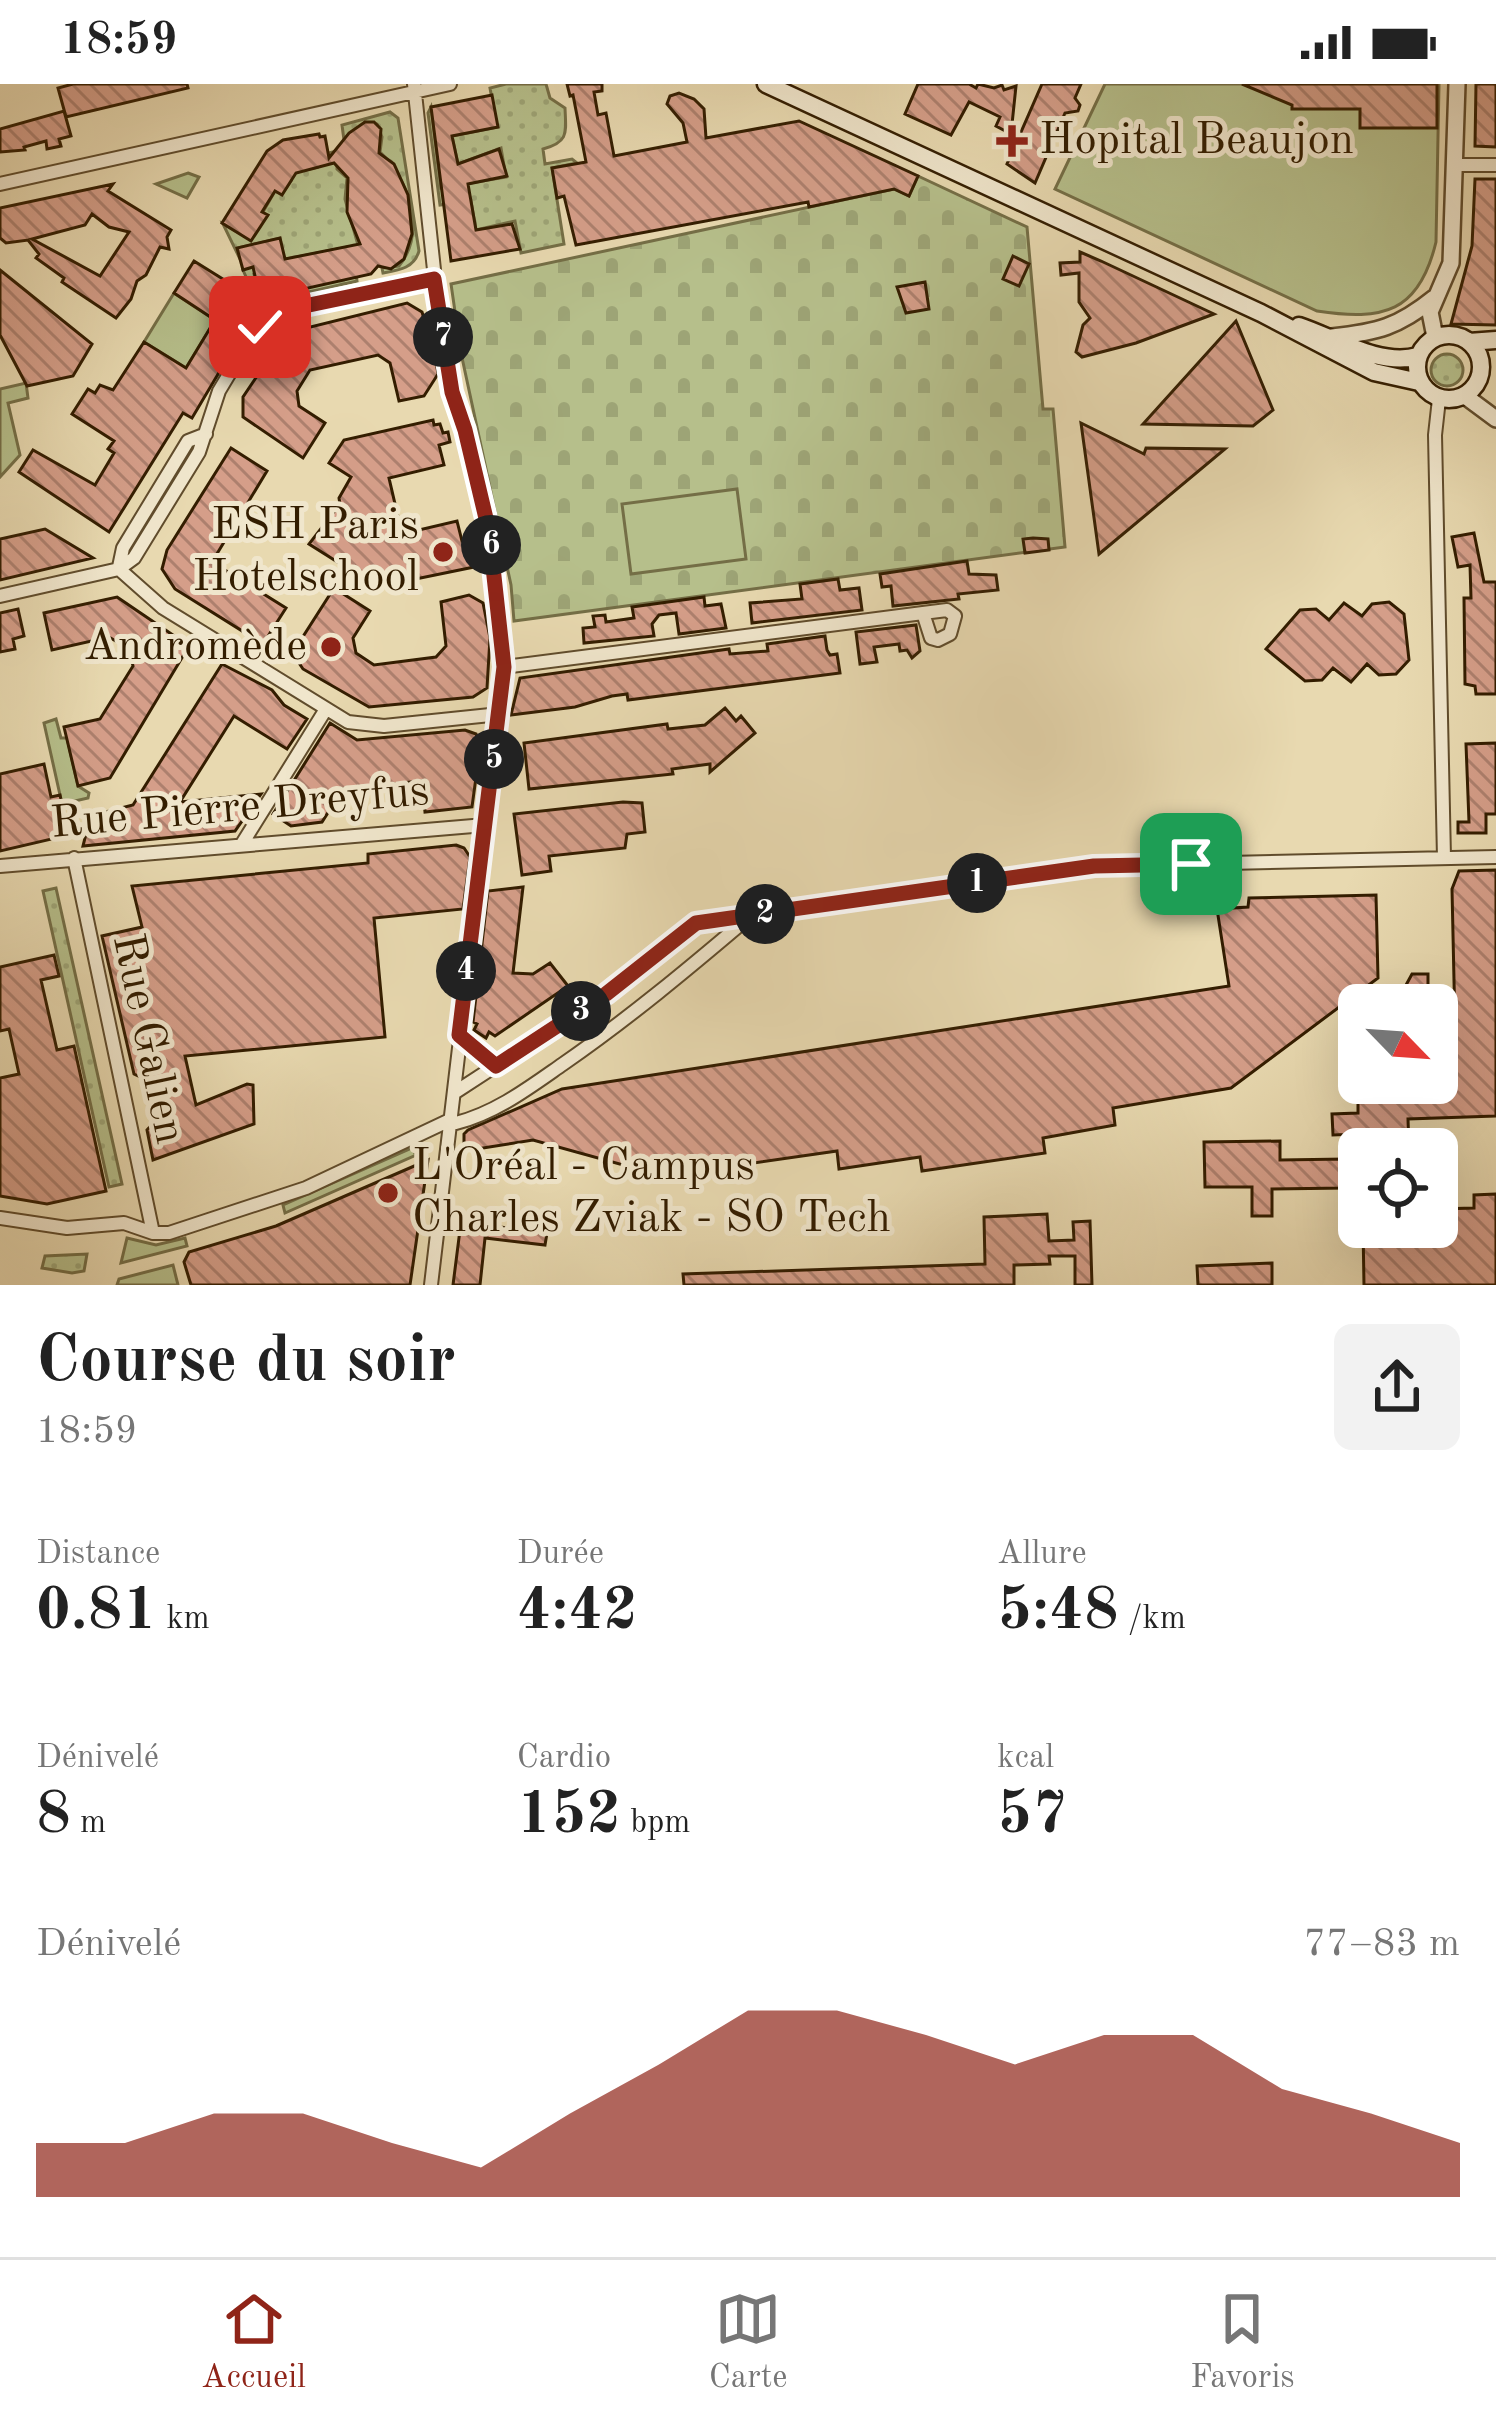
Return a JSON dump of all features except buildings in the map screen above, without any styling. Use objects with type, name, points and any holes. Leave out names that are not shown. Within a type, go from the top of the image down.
[{"type":"main road","points":[[766,84],[1261,314],[1374,372],[1419,382],[1439,399],[1465,396],[1488,358],[1451,334],[1435,337],[1418,356],[1404,360],[1378,356],[1261,314]]},
{"type":"main road","points":[[1469,342],[1496,340]]},
{"type":"main road","points":[[1418,356],[1419,382]]},
{"type":"street","points":[[0,184],[450,84]]},
{"type":"street","points":[[1435,337],[1430,312],[1451,263],[1457,84]]},
{"type":"street","points":[[414,89],[434,279],[452,392],[489,531],[504,667],[431,1285]]},
{"type":"street","points":[[1457,165],[1496,165]]},
{"type":"street","points":[[119,569],[123,548],[188,441],[206,434],[219,391],[268,318],[290,309],[434,279]]},
{"type":"street","points":[[1333,337],[1382,331],[1412,316],[1436,296]]},
{"type":"street","points":[[1465,396],[1496,419]]},
{"type":"street","points":[[1439,399],[1435,435],[1444,858]]},
{"type":"street","points":[[0,596],[119,569]]},
{"type":"street","points":[[119,569],[163,608],[326,709],[365,727],[500,714]]},
{"type":"street","points":[[504,667],[923,613]]},
{"type":"street","points":[[242,844],[326,709]]},
{"type":"street","name":"Rue Pierre Dreyfus","points":[[0,866],[485,825]]},
{"type":"street","points":[[454,1093],[606,994],[696,923],[1094,866],[1496,857]]},
{"type":"street","name":"Rue Galien","points":[[74,859],[153,1233]]},
{"type":"street","points":[[450,1120],[456,1124],[478,1118],[527,1089],[615,1028],[749,917]]},
{"type":"street","points":[[459,1035],[496,1066]]},
{"type":"street","points":[[0,1218],[67,1228],[124,1223],[153,1233],[194,1227],[306,1188],[450,1120]]},
{"type":"green space","points":[[546,84],[550,98],[565,108],[564,135],[543,149],[545,164],[572,159],[577,163],[552,168],[564,244],[521,253],[515,221],[476,230],[471,201],[440,205],[431,107],[441,188],[506,177],[501,148],[458,164],[452,136],[497,127],[490,88]]},
{"type":"green space","points":[[1105,84],[1439,84],[1436,242],[1420,284],[1395,307],[1379,312],[1317,311],[1055,189]]},
{"type":"green space","points":[[390,112],[398,118],[419,251],[410,265],[383,273],[382,268],[399,266],[412,238],[406,191],[380,152],[377,124],[365,122],[344,140],[342,125]]},
{"type":"green space","points":[[337,151],[337,169],[347,178],[345,199],[358,245],[281,260],[254,274],[259,293],[267,292],[269,297],[356,274],[357,281],[287,297],[261,311],[243,270],[282,249],[280,238],[238,248],[240,259],[223,224],[246,237],[267,216],[263,212],[275,191],[282,194],[291,181],[282,175],[318,167],[329,153]]},
{"type":"green space","points":[[188,173],[199,177],[187,198],[156,184]]},
{"type":"green space","points":[[918,176],[1027,227],[1043,409],[1053,409],[1065,547],[514,621],[511,585],[461,353],[451,284],[894,189],[909,196]]},
{"type":"green space","points":[[174,293],[215,320],[186,368],[144,342]]},
{"type":"green space","points":[[1447,354],[1458,359],[1463,370],[1458,381],[1447,386],[1436,381],[1431,370],[1436,359]]},
{"type":"green space","points":[[26,383],[28,398],[8,403],[20,455],[0,477],[0,389]]},
{"type":"green space","points":[[737,489],[746,559],[631,574],[622,504]]},
{"type":"green space","points":[[56,719],[61,738],[67,738],[78,786],[89,793],[88,798],[62,804],[44,723]]},
{"type":"green space","points":[[56,888],[122,1184],[109,1187],[43,891]]},
{"type":"green space","points":[[412,1148],[416,1155],[285,1213],[283,1205]]},
{"type":"green space","points":[[127,1238],[156,1245],[185,1238],[187,1246],[121,1263]]},
{"type":"green space","points":[[87,1254],[84,1271],[42,1268],[45,1256]]},
{"type":"green space","points":[[173,1265],[178,1285],[117,1285],[119,1279]]},
{"type":"place","name":"Hopital Beaujon","points":[[1012,141]]},
{"type":"place","name":"ESH Paris Hotelschool","points":[[443,552]]},
{"type":"place","name":"Andromède","points":[[331,647]]},
{"type":"place","name":"L'Oréal - Campus Charles Zviak - SO Tech","points":[[388,1193]]},
{"type":"route","points":[[260,327],[268,318],[290,309],[434,279],[452,392],[489,531],[504,667],[459,1035],[496,1066],[606,994],[696,923],[1094,866],[1191,864]]}]
